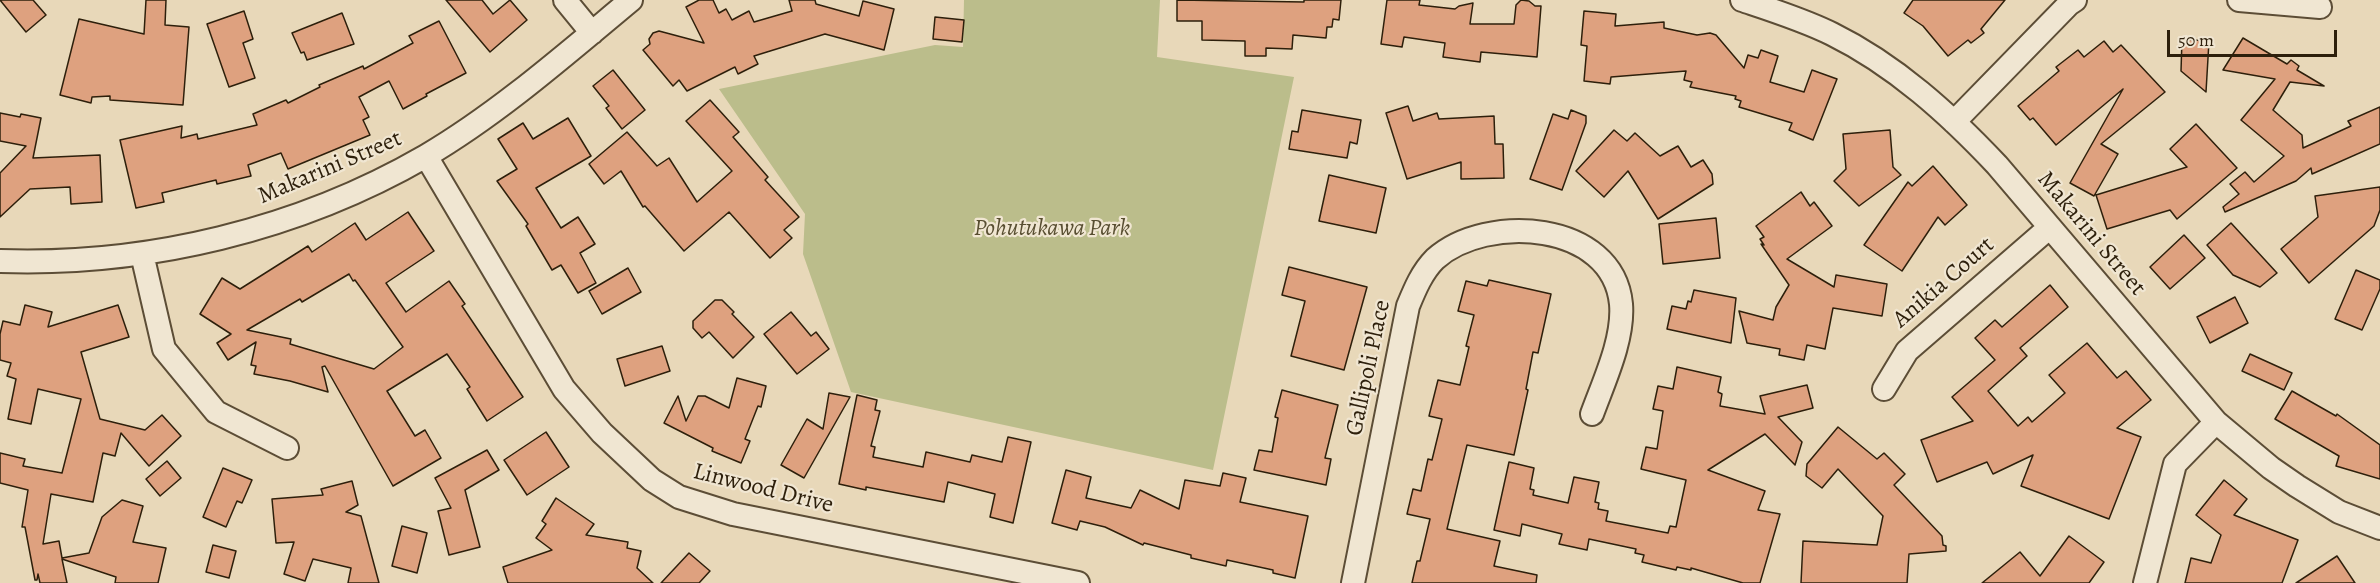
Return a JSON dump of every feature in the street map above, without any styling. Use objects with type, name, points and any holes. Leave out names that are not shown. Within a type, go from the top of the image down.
[{"type":"street","points":[[565,0],[592,33]]},
{"type":"street","name":"Makarini Street","points":[[0,261],[46,262],[142,254],[241,234],[332,202],[426,156],[496,108],[631,0]]},
{"type":"street","name":"Makarini Street","points":[[1742,0],[1831,33],[1887,66],[1954,122],[1997,165],[2216,422],[2271,468],[2297,486],[2339,512],[2380,528]]},
{"type":"street","points":[[1954,122],[2075,0]]},
{"type":"street","points":[[2239,0],[2320,7]]},
{"type":"street","name":"Linwood Drive","points":[[426,156],[564,389],[602,433],[652,480],[679,497],[732,514],[1078,583]]},
{"type":"street","name":"Anikia Court","points":[[1884,389],[1907,351],[2050,227]]},
{"type":"street","name":"Gallipoli Place","points":[[1353,583],[1408,306],[1425,272],[1443,254],[1464,242],[1504,231],[1530,232],[1566,239],[1587,247],[1601,260],[1616,281],[1621,305],[1613,359],[1592,414]]},
{"type":"street","points":[[142,254],[164,349],[216,412],[287,448]]},
{"type":"street","points":[[2145,583],[2175,464],[2216,422]]},
{"type":"green space","name":"Pohutukawa Park","points":[[964,0],[1160,0],[1157,57],[1294,77],[1213,470],[851,392],[803,254],[805,214],[719,89],[935,45],[963,47]]},
{"type":"building","points":[[0,0],[33,0],[46,15],[26,32]]},
{"type":"building","points":[[146,0],[166,0],[165,25],[189,27],[183,105],[110,100],[110,96],[92,97],[91,103],[60,95],[79,19],[144,34]]},
{"type":"building","points":[[446,0],[482,0],[493,14],[510,0],[527,20],[490,52]]},
{"type":"building","points":[[699,0],[713,0],[719,13],[726,9],[732,20],[749,11],[754,22],[792,11],[789,0],[815,0],[816,4],[859,16],[863,1],[894,9],[884,50],[825,34],[754,56],[758,64],[738,74],[735,67],[687,91],[679,80],[673,86],[643,50],[650,44],[649,39],[653,33],[659,31],[704,43],[686,7]]},
{"type":"building","points":[[1177,0],[1304,2],[1304,0],[1341,0],[1339,20],[1333,19],[1332,27],[1327,27],[1326,38],[1293,35],[1292,49],[1266,48],[1266,56],[1245,56],[1245,41],[1202,40],[1202,21],[1177,21]]},
{"type":"building","points":[[1387,0],[1420,0],[1419,5],[1455,9],[1473,3],[1470,24],[1514,24],[1516,5],[1521,0],[1529,1],[1535,6],[1541,6],[1537,57],[1481,52],[1480,62],[1443,57],[1445,43],[1404,37],[1402,47],[1381,44]]},
{"type":"building","points":[[1913,0],[2005,0],[1981,29],[1984,33],[1971,43],[1968,40],[1948,56],[1923,26],[1904,13]]},
{"type":"building","points":[[244,11],[253,39],[243,43],[255,78],[229,87],[207,24]]},
{"type":"building","points":[[1584,11],[1616,14],[1615,26],[1664,22],[1664,28],[1697,35],[1710,33],[1716,35],[1744,68],[1748,55],[1758,58],[1761,50],[1778,56],[1770,82],[1804,92],[1812,70],[1837,79],[1813,140],[1789,130],[1792,123],[1739,107],[1741,101],[1735,99],[1736,96],[1690,87],[1692,82],[1684,80],[1686,71],[1611,77],[1610,84],[1584,81],[1587,46],[1581,45]]},
{"type":"building","points":[[342,13],[354,44],[307,60],[304,52],[301,53],[292,33]]},
{"type":"building","points":[[935,17],[964,20],[962,42],[933,39]]},
{"type":"building","points":[[439,21],[466,73],[403,109],[389,81],[359,97],[369,117],[363,120],[370,135],[288,169],[281,153],[248,165],[251,176],[217,184],[216,180],[162,193],[164,202],[136,208],[120,140],[182,126],[181,138],[197,134],[198,139],[257,125],[253,114],[286,100],[288,103],[320,87],[319,85],[363,66],[364,69],[413,43],[409,36]]},
{"type":"building","points":[[2243,38],[2287,64],[2291,60],[2299,66],[2297,70],[2324,86],[2290,82],[2273,110],[2302,135],[2303,148],[2351,126],[2348,121],[2380,107],[2380,144],[2312,174],[2311,168],[2296,181],[2225,212],[2223,207],[2239,194],[2230,184],[2245,172],[2254,182],[2284,156],[2241,120],[2275,79],[2223,70]]},
{"type":"building","points":[[2182,39],[2209,41],[2206,92],[2181,71]]},
{"type":"building","points":[[2104,41],[2113,52],[2121,45],[2165,92],[2101,144],[2118,154],[2094,196],[2070,183],[2123,89],[2056,145],[2033,118],[2030,120],[2018,106],[2059,71],[2056,67],[2078,50],[2084,57]]},
{"type":"building","points":[[613,70],[645,110],[622,129],[606,108],[609,106],[593,86]]},
{"type":"building","points":[[710,100],[739,132],[733,137],[768,177],[765,180],[799,217],[784,230],[792,238],[770,258],[729,212],[684,251],[645,206],[643,207],[621,171],[604,184],[589,164],[627,132],[657,166],[669,158],[697,202],[732,171],[686,121]]},
{"type":"building","points":[[1408,106],[1413,121],[1437,113],[1439,119],[1494,116],[1495,144],[1503,144],[1504,178],[1461,179],[1461,162],[1407,179],[1386,113]]},
{"type":"building","points":[[1302,110],[1361,120],[1357,144],[1350,142],[1347,158],[1289,149],[1292,131],[1298,132]]},
{"type":"building","points":[[1571,110],[1586,116],[1586,123],[1562,190],[1530,179],[1553,114],[1568,119]]},
{"type":"building","points":[[0,113],[41,118],[33,158],[100,155],[102,202],[71,204],[70,187],[30,189],[0,217],[0,173],[26,146],[0,141]]},
{"type":"building","points":[[568,118],[591,156],[536,188],[561,228],[578,217],[595,244],[580,253],[596,283],[578,293],[561,265],[552,270],[526,226],[528,224],[497,181],[517,169],[498,139],[523,123],[533,139]]},
{"type":"building","points":[[2196,124],[2237,168],[2177,219],[2170,210],[2107,229],[2096,195],[2187,167],[2170,149]]},
{"type":"building","points":[[1614,130],[1627,141],[1635,133],[1660,156],[1678,146],[1691,167],[1703,160],[1712,174],[1713,184],[1658,219],[1628,171],[1604,197],[1576,171]]},
{"type":"building","points":[[1890,130],[1893,167],[1901,175],[1859,206],[1834,181],[1846,169],[1843,134]]},
{"type":"building","points":[[1933,166],[1967,205],[1945,225],[1938,217],[1902,271],[1864,245],[1908,182],[1912,186]]},
{"type":"building","points":[[1329,175],[1386,188],[1376,233],[1319,221]]},
{"type":"building","points":[[2380,187],[2380,210],[2374,226],[2309,283],[2281,249],[2318,217],[2315,196]]},
{"type":"building","points":[[1801,192],[1810,206],[1814,202],[1832,226],[1787,259],[1834,287],[1836,275],[1887,284],[1882,316],[1833,308],[1825,349],[1807,345],[1804,360],[1779,355],[1780,349],[1747,343],[1739,311],[1773,320],[1776,307],[1789,285],[1761,244],[1764,245],[1760,239],[1764,237],[1756,226]]},
{"type":"building","points":[[408,212],[434,251],[386,283],[406,312],[449,281],[465,304],[462,306],[523,397],[487,421],[467,389],[470,387],[447,354],[387,391],[415,436],[425,430],[441,458],[393,486],[325,366],[322,367],[328,392],[254,374],[256,366],[251,365],[256,342],[228,360],[217,343],[231,334],[200,314],[222,278],[240,289],[308,246],[312,252],[355,223],[366,240]],"holes":[[[349,274],[353,281],[355,280],[403,347],[374,369],[290,344],[291,339],[247,330],[300,299],[302,302]]]},
{"type":"building","points":[[1716,218],[1720,258],[1663,264],[1659,224]]},
{"type":"building","points":[[2231,223],[2277,273],[2260,287],[2233,275],[2207,245]]},
{"type":"building","points":[[2184,235],[2205,258],[2170,289],[2150,267]]},
{"type":"building","points":[[1289,267],[1367,287],[1344,370],[1291,356],[1305,301],[1282,295]]},
{"type":"building","points":[[628,268],[641,292],[602,314],[589,291]]},
{"type":"building","points":[[2356,270],[2380,280],[2380,289],[2362,330],[2335,319]]},
{"type":"building","points":[[1489,280],[1551,294],[1538,353],[1533,352],[1526,389],[1528,390],[1514,455],[1467,445],[1447,529],[1500,541],[1494,566],[1537,575],[1536,583],[1412,583],[1430,519],[1407,514],[1413,489],[1421,491],[1428,459],[1432,460],[1442,419],[1429,416],[1438,380],[1460,385],[1474,315],[1458,311],[1466,281],[1487,286]]},
{"type":"building","points":[[2050,285],[2068,307],[2020,348],[2027,356],[1988,391],[2018,426],[2028,417],[2032,422],[2065,393],[2049,375],[2087,343],[2117,378],[2126,371],[2151,400],[2117,428],[2141,437],[2109,519],[2021,486],[2033,455],[1993,474],[1987,462],[1937,482],[1921,440],[1973,421],[1952,397],[1995,360],[1975,338],[1995,320],[2002,327]]},
{"type":"building","points":[[1694,290],[1736,298],[1731,343],[1667,329],[1672,306],[1686,309],[1688,301],[1691,302]]},
{"type":"building","points":[[2235,297],[2248,323],[2210,343],[2197,317]]},
{"type":"building","points":[[715,300],[722,300],[754,337],[733,358],[709,332],[702,338],[693,328],[693,321]]},
{"type":"building","points":[[25,305],[52,312],[48,327],[118,305],[129,337],[81,352],[100,419],[145,430],[162,415],[181,436],[149,466],[121,433],[115,456],[103,453],[93,502],[51,494],[43,544],[59,541],[62,558],[89,553],[102,517],[122,500],[143,506],[133,542],[166,548],[158,583],[115,583],[116,577],[62,559],[67,583],[40,583],[38,574],[35,580],[25,527],[22,527],[28,490],[0,483],[0,453],[25,459],[23,466],[62,473],[81,399],[38,389],[31,424],[8,419],[16,379],[7,376],[11,363],[0,360],[0,334],[3,321],[20,325]]},
{"type":"building","points":[[791,312],[811,336],[816,332],[829,349],[797,374],[764,334]]},
{"type":"building","points":[[662,346],[670,371],[625,386],[617,359]]},
{"type":"building","points":[[2250,354],[2292,373],[2284,390],[2242,371]]},
{"type":"building","points":[[1677,367],[1721,377],[1718,392],[1722,394],[1720,406],[1765,414],[1760,396],[1807,385],[1813,408],[1778,417],[1802,442],[1795,465],[1765,434],[1708,470],[1765,491],[1758,510],[1780,514],[1760,583],[1743,583],[1691,568],[1691,570],[1677,567],[1676,570],[1642,562],[1644,555],[1635,553],[1636,549],[1589,539],[1587,550],[1559,544],[1562,534],[1522,524],[1520,536],[1494,530],[1509,462],[1534,468],[1530,489],[1534,490],[1533,495],[1568,503],[1574,477],[1599,482],[1595,502],[1599,503],[1598,509],[1608,511],[1606,521],[1668,533],[1670,526],[1676,527],[1686,480],[1641,469],[1646,447],[1657,449],[1663,411],[1653,409],[1658,386],[1673,389]]},
{"type":"building","points":[[737,378],[766,386],[761,407],[758,406],[745,439],[750,441],[741,463],[712,451],[713,448],[664,423],[678,396],[686,421],[698,396],[705,396],[729,408]]},
{"type":"building","points":[[1282,390],[1338,405],[1325,458],[1331,459],[1326,485],[1254,470],[1259,450],[1272,452],[1278,418],[1275,417]]},
{"type":"building","points":[[2292,391],[2336,416],[2337,414],[2380,445],[2380,479],[2336,466],[2339,456],[2275,419]]},
{"type":"building","points":[[829,393],[850,397],[804,478],[781,465],[807,419],[823,429]]},
{"type":"building","points":[[857,395],[877,400],[875,410],[880,411],[871,446],[875,447],[873,457],[923,467],[926,452],[970,462],[972,455],[1002,462],[1008,437],[1031,442],[1013,523],[990,517],[995,494],[948,482],[944,502],[839,484]]},
{"type":"building","points":[[1838,427],[1877,459],[1884,453],[1905,474],[1894,485],[1942,536],[1946,551],[1909,554],[1907,583],[1801,583],[1803,541],[1877,545],[1883,516],[1838,469],[1822,488],[1806,476],[1807,464]]},
{"type":"building","points":[[546,432],[569,467],[527,495],[504,460]]},
{"type":"building","points":[[487,450],[499,470],[465,490],[480,547],[449,555],[438,511],[451,508],[435,478]]},
{"type":"building","points":[[167,461],[181,478],[160,496],[146,479]]},
{"type":"building","points":[[223,468],[252,480],[242,503],[237,501],[226,527],[203,517]]},
{"type":"building","points":[[1066,470],[1091,477],[1086,498],[1131,508],[1140,490],[1179,509],[1185,480],[1220,486],[1223,473],[1246,478],[1240,502],[1308,516],[1295,578],[1273,573],[1273,570],[1227,560],[1226,566],[1191,558],[1191,555],[1144,543],[1143,545],[1105,527],[1080,521],[1077,530],[1052,523]]},
{"type":"building","points":[[2224,480],[2247,499],[2234,515],[2298,540],[2282,583],[2185,583],[2191,558],[2211,563],[2221,535],[2196,515]]},
{"type":"building","points":[[352,481],[358,505],[346,512],[361,516],[379,583],[348,583],[351,568],[313,559],[305,581],[284,574],[294,542],[276,543],[272,499],[323,495],[321,489]]},
{"type":"building","points":[[556,498],[594,524],[586,535],[628,542],[627,548],[641,551],[637,568],[653,583],[508,583],[503,567],[552,550],[536,538],[546,524],[542,521]]},
{"type":"building","points":[[402,526],[427,533],[417,573],[392,566]]},
{"type":"building","points":[[2069,536],[2104,562],[2089,583],[1982,583],[2020,552],[2040,576]]},
{"type":"building","points":[[213,545],[236,551],[229,578],[206,572]]},
{"type":"building","points":[[689,553],[710,571],[699,583],[661,583]]},
{"type":"building","points":[[2337,556],[2355,583],[2296,583]]}]
